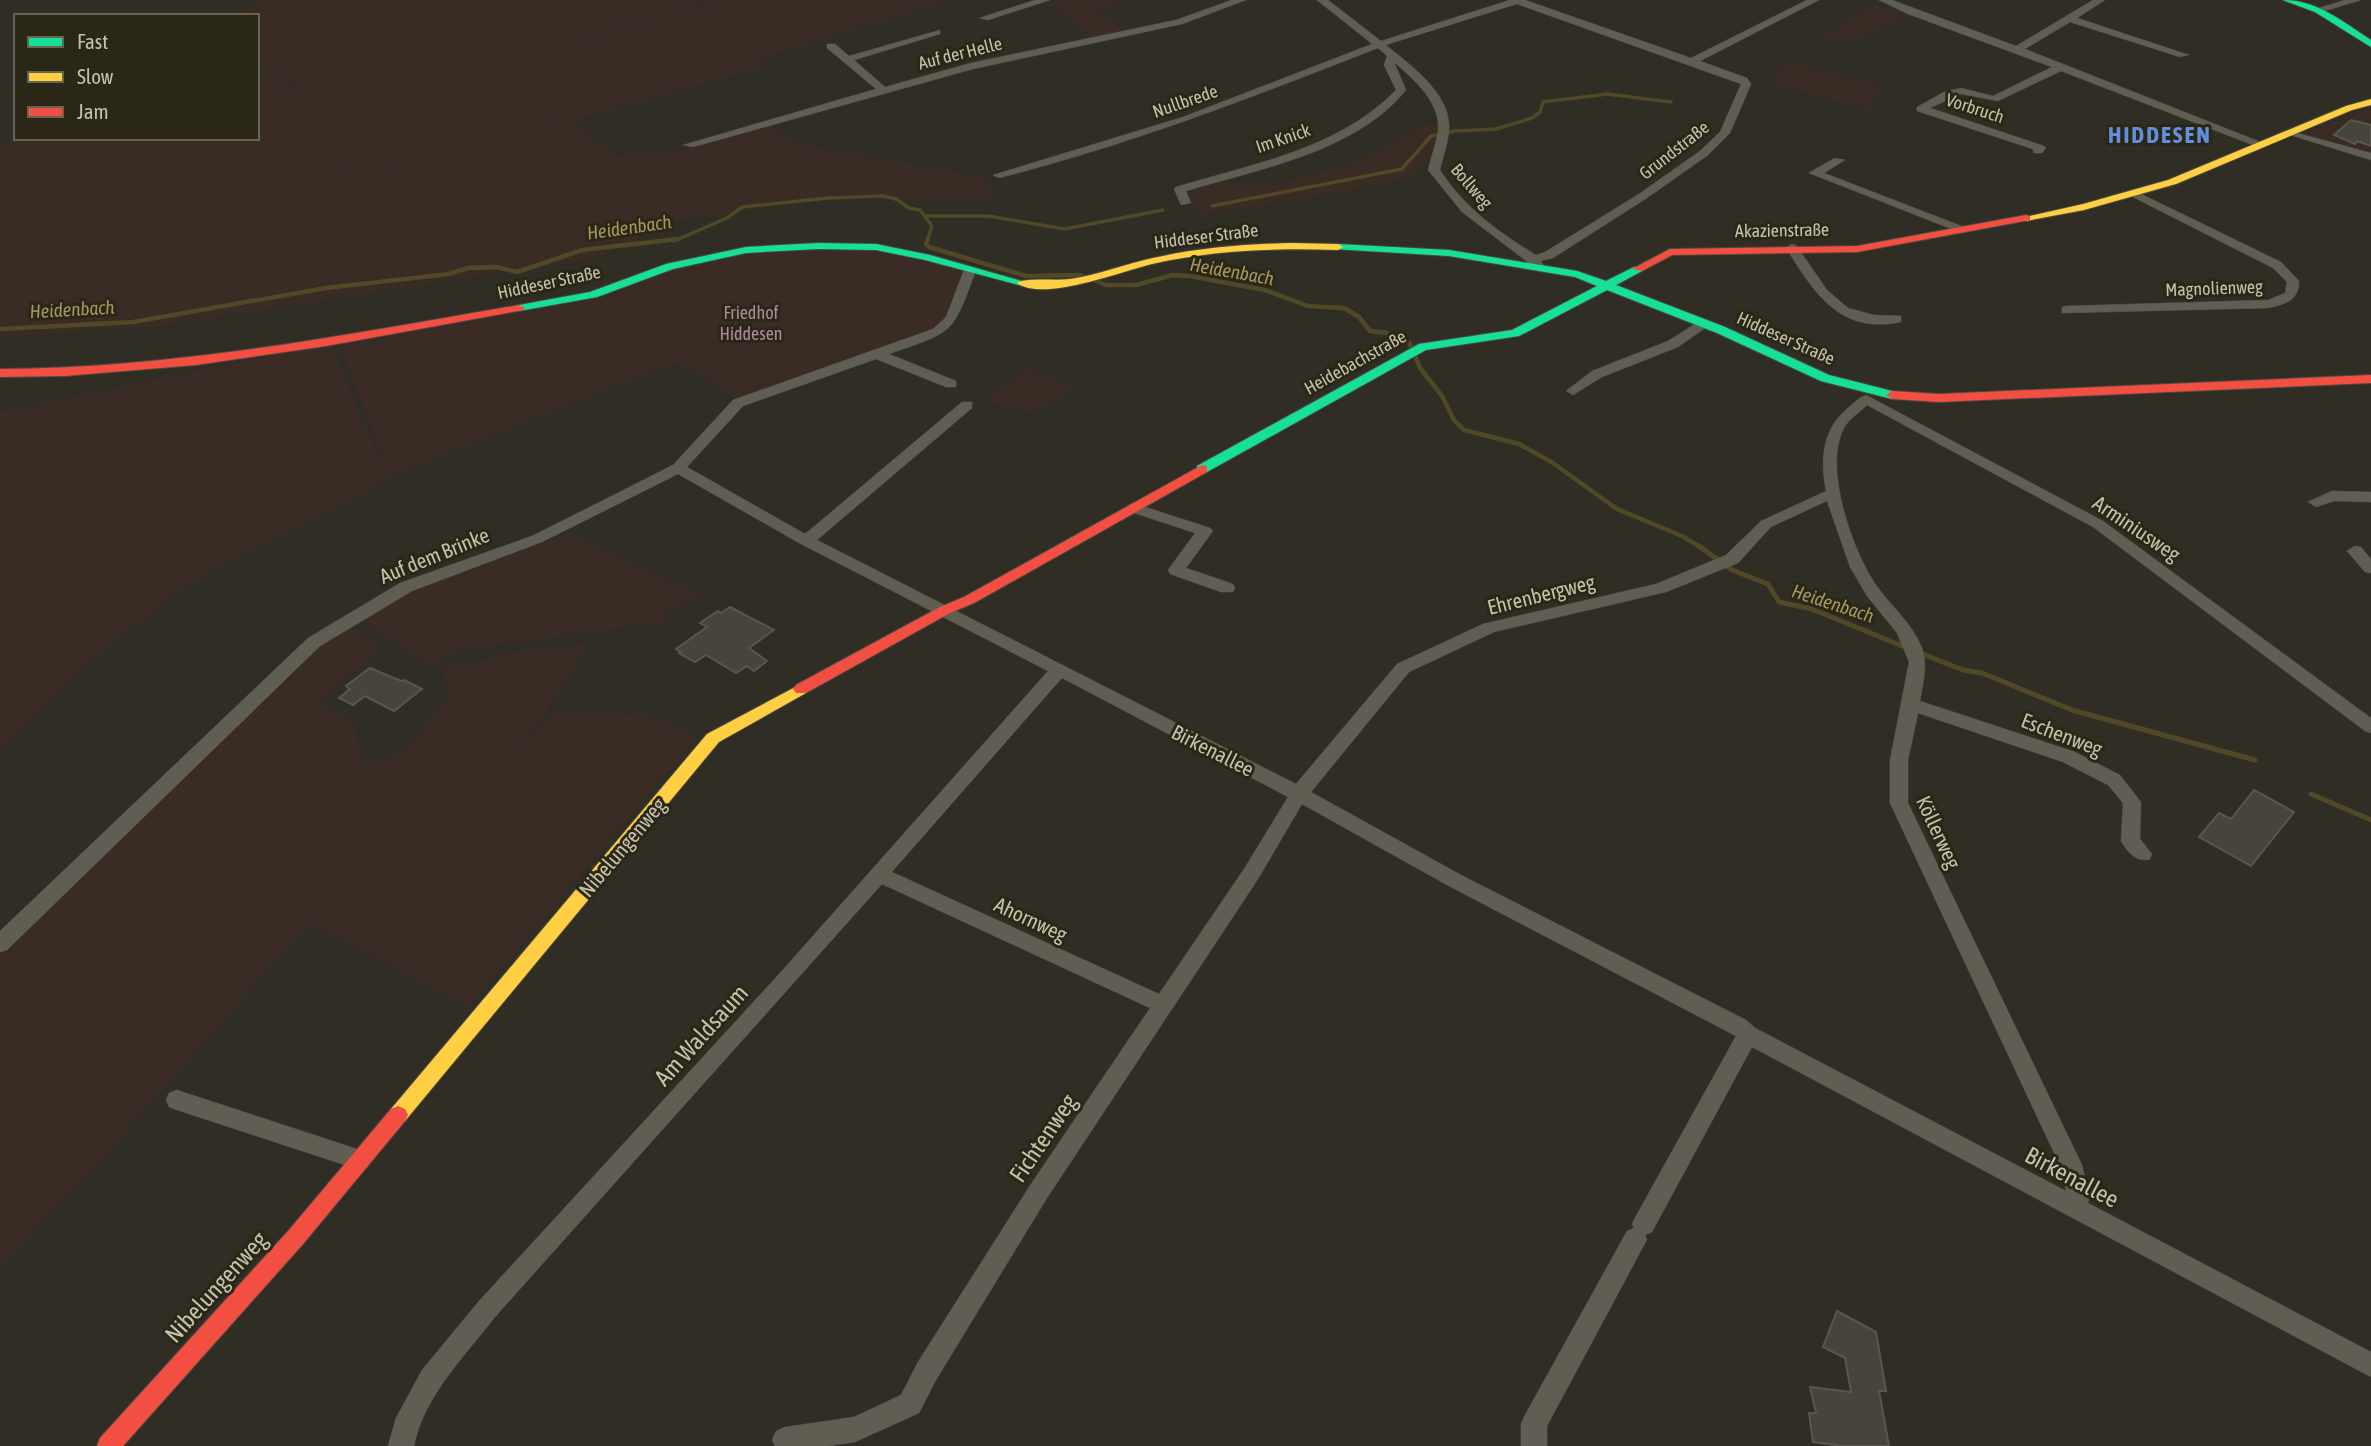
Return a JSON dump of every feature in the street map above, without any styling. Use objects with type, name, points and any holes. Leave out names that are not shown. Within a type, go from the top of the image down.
[{"type":"street","points":[[985,18],[1045,0]]},
{"type":"street","name":"Auf der Helle","points":[[689,145],[971,66],[1178,22],[1241,0]]},
{"type":"street","name":"Bollweg","points":[[1321,0],[1420,81],[1441,112],[1444,125],[1434,170],[1471,217],[1536,262]]},
{"type":"street","name":"Nullbrede","points":[[999,175],[1092,150],[1187,119],[1377,45],[1519,0]]},
{"type":"street","name":"Grundstraße","points":[[1519,0],[1743,80],[1746,84],[1725,133],[1704,153],[1643,196],[1536,262]]},
{"type":"street","points":[[1793,0],[1810,2]]},
{"type":"street","points":[[1884,0],[2262,145]]},
{"type":"street","points":[[2017,50],[2100,0]]},
{"type":"street","points":[[2287,0],[2318,10],[2371,44]]},
{"type":"street","points":[[2318,10],[2356,0]]},
{"type":"street","points":[[1691,62],[1810,2]]},
{"type":"street","points":[[2070,19],[2183,55]]},
{"type":"street","points":[[845,60],[937,32]]},
{"type":"street","points":[[831,46],[884,91]]},
{"type":"street","name":"Im Knick","points":[[1185,203],[1180,189],[1306,152],[1378,114],[1401,90],[1389,65],[1389,59],[1393,57]]},
{"type":"street","name":"Vorbruch","points":[[2038,150],[2040,148],[1921,109],[1948,94],[1961,91],[1994,99],[2060,67]]},
{"type":"street","name":"Akazienstraße","points":[[1608,286],[1670,253],[1792,248],[1857,249],[2084,207],[2135,194],[2294,133],[2349,108],[2371,102]]},
{"type":"street","points":[[2294,133],[2371,157]]},
{"type":"street","points":[[1839,160],[1815,173],[1963,229]]},
{"type":"street","name":"Magnolienweg","points":[[2067,310],[2268,304],[2287,299],[2292,293],[2293,281],[2277,265],[2135,194]]},
{"type":"street","name":"Hiddeser Straße","points":[[0,373],[47,374],[183,363],[416,326],[593,295],[670,266],[746,250],[818,246],[876,247],[1038,286],[1083,282],[1151,261],[1244,248],[1321,246],[1536,262],[1577,274],[1703,323],[1867,395],[1939,398],[2371,379]]},
{"type":"street","points":[[1792,248],[1825,296],[1837,308],[1855,318],[1896,319]]},
{"type":"street","name":"Auf dem Brinke","points":[[0,944],[314,642],[332,629],[406,587],[549,534],[678,468],[738,403],[938,332],[952,318],[970,270]]},
{"type":"street","name":"Heidebachstraße","points":[[945,610],[969,600],[1415,351],[1515,333],[1608,286]]},
{"type":"street","points":[[1573,391],[1597,374],[1673,344],[1703,323]]},
{"type":"street","points":[[879,355],[951,384]]},
{"type":"street","name":"Köllerweg","points":[[1867,395],[1837,426],[1831,441],[1833,497],[1866,582],[1907,632],[1917,663],[1912,705],[1895,775],[1899,803],[2074,1172],[2078,1196],[2075,1208]]},
{"type":"street","name":"Arminiusweg","points":[[1867,395],[2098,524],[2371,727]]},
{"type":"street","points":[[806,541],[967,405]]},
{"type":"street","name":"Birkenallee","points":[[678,468],[806,541],[1299,794],[1454,880],[1720,1016],[1748,1034],[2371,1365]]},
{"type":"street","name":"Ehrenbergweg","points":[[1299,794],[1403,668],[1489,628],[1660,588],[1724,562],[1766,524],[1825,496],[1833,497]]},
{"type":"street","points":[[2316,502],[2332,496],[2371,497]]},
{"type":"street","points":[[1133,508],[1205,531],[1176,570],[1227,589]]},
{"type":"street","points":[[2355,551],[2371,568]]},
{"type":"street","name":"Nibelungenweg","points":[[108,1446],[296,1237],[713,738],[945,610]]},
{"type":"street","name":"Am Waldsaum","points":[[401,1446],[405,1427],[431,1379],[487,1309],[880,875],[1058,671]]},
{"type":"street","name":"Eschenweg","points":[[1912,705],[2069,757],[2114,780],[2132,802],[2130,842],[2143,855]]},
{"type":"street","name":"Fichtenweg","points":[[785,1440],[855,1429],[910,1404],[934,1360],[1039,1191],[1251,873],[1299,794]]},
{"type":"street","name":"Ahornweg","points":[[880,875],[1163,1005]]},
{"type":"street","points":[[1534,1446],[1534,1423],[1748,1034]]},
{"type":"street","points":[[177,1100],[360,1160]]},
{"type":"green space","points":[[266,0],[710,0],[522,58],[524,59],[720,0],[952,0],[759,59],[768,66],[575,120],[350,177],[334,159],[331,160],[348,179],[575,122],[616,156],[689,148],[771,126],[797,144],[985,177],[997,197],[808,200],[674,222],[601,257],[158,326],[0,337],[0,196],[150,140],[259,140],[259,99],[296,85],[259,64],[259,14],[234,14]]},
{"type":"green space","points":[[1059,0],[1116,0],[1121,4],[1096,12],[1129,30],[1094,38],[1050,3]]},
{"type":"green space","points":[[1874,5],[1909,16],[1848,42],[1820,37]]},
{"type":"green space","points":[[1788,62],[1885,87],[1869,103],[1878,106],[1874,111],[1766,82]]},
{"type":"green space","points":[[259,67],[291,85],[259,97]]},
{"type":"green space","points":[[2371,107],[2371,153],[2315,137],[2311,132]]},
{"type":"green space","points":[[1428,123],[1438,126],[1428,164],[1412,168],[1417,176],[1302,199],[1202,214],[1193,209],[1193,188],[1220,181],[1270,186],[1358,162]]},
{"type":"green space","points":[[14,140],[145,140],[0,195],[0,145]]},
{"type":"green space","name":"Friedhof Hiddesen","points":[[850,247],[900,253],[962,272],[947,317],[932,331],[736,400],[696,371],[673,363],[390,477],[339,342],[594,297],[674,268],[721,257]]},
{"type":"green space","points":[[330,343],[389,480],[184,587],[76,672],[0,748],[0,412]]},
{"type":"green space","points":[[1028,368],[1075,389],[1031,413],[982,401]]},
{"type":"green space","points":[[569,534],[702,595],[666,612],[670,621],[458,650],[429,666],[362,619],[415,589]]},
{"type":"green space","points":[[348,626],[383,649],[317,701],[354,722],[362,764],[407,750],[448,694],[443,669],[516,652],[589,643],[536,727],[490,780],[554,714],[646,715],[698,734],[469,1007],[309,923],[117,1142],[0,1267],[0,953],[73,886],[309,651]]},
{"type":"building","points":[[2351,120],[2371,125],[2371,146],[2357,141],[2355,144],[2334,135]]},
{"type":"building","points":[[730,607],[774,630],[749,648],[767,661],[754,671],[747,666],[736,673],[706,655],[695,662],[679,653],[681,652],[676,649],[707,627],[700,623],[718,611],[721,613]]},
{"type":"building","points":[[370,668],[422,689],[394,711],[365,696],[353,705],[339,698],[350,689],[346,686]]},
{"type":"building","points":[[2254,790],[2294,812],[2251,866],[2199,837],[2219,813],[2231,819]]},
{"type":"building","points":[[1837,1311],[1876,1332],[1886,1391],[1879,1391],[1889,1446],[1842,1446],[1813,1442],[1809,1413],[1816,1413],[1810,1387],[1851,1392],[1845,1358],[1823,1347]]},
{"type":"waterway","points":[[1212,206],[1402,169],[1431,136],[1455,131],[1496,129],[1532,118],[1540,112],[1543,102],[1607,94],[1671,102]]},
{"type":"waterway","name":"Heidenbach","points":[[674,241],[727,218],[742,207],[828,198],[883,196],[920,210],[932,226],[927,241]]},
{"type":"waterway","points":[[925,216],[988,216],[1065,229],[1163,210]]},
{"type":"waterway","name":"Heidenbach","points":[[0,329],[133,322],[326,288],[449,274],[468,268],[497,267],[517,272],[582,250],[678,239]]},
{"type":"waterway","name":"Heidenbach","points":[[928,239],[926,244],[929,247],[1026,276],[1080,275],[1087,278]]},
{"type":"waterway","name":"Heidenbach","points":[[1096,281],[1106,285],[1136,285],[1173,275],[1190,276],[1265,290],[1308,306],[1344,308],[1359,317],[1370,331],[1387,333],[1409,342],[1420,368],[1442,396],[1454,420],[1464,430],[1519,444],[1553,463],[1617,509],[1682,536],[1701,547]]},
{"type":"waterway","name":"Heidenbach","points":[[1701,547],[1732,570],[1768,584],[1779,602],[1812,609],[1907,648]]},
{"type":"waterway","name":"Heidenbach","points":[[1920,653],[1963,670],[1982,673],[2072,710],[2255,760]]},
{"type":"waterway","name":"Heidenbach","points":[[2311,794],[2371,820]]},
{"type":"traffic: fast","points":[[2287,0],[2318,10],[2371,44]]},
{"type":"traffic: fast","points":[[519,308],[593,295],[670,266],[746,250],[818,246],[876,247],[926,257],[1023,283]]},
{"type":"traffic: fast","points":[[1338,247],[1449,253],[1577,274],[1721,330],[1825,378],[1892,395]]},
{"type":"traffic: fast","points":[[1202,469],[1423,347],[1515,333],[1638,269]]},
{"type":"traffic: slow","points":[[2026,218],[2084,207],[2172,182],[2349,108],[2371,102]]},
{"type":"traffic: slow","points":[[1023,283],[1040,285],[1073,282],[1152,261],[1221,250],[1292,246],[1338,247]]},
{"type":"traffic: slow","points":[[398,1115],[713,738],[801,689]]},
{"type":"traffic: jam","points":[[1638,269],[1670,252],[1857,249],[2026,218]]},
{"type":"traffic: jam","points":[[0,373],[65,373],[196,362],[519,308]]},
{"type":"traffic: jam","points":[[1892,395],[1939,398],[2371,379]]},
{"type":"traffic: jam","points":[[801,689],[945,610],[969,600],[1202,469]]},
{"type":"traffic: jam","points":[[108,1446],[296,1237],[398,1115]]},
{"type":"district","name":"HIDDESEN","points":[[2160,135]]}]
